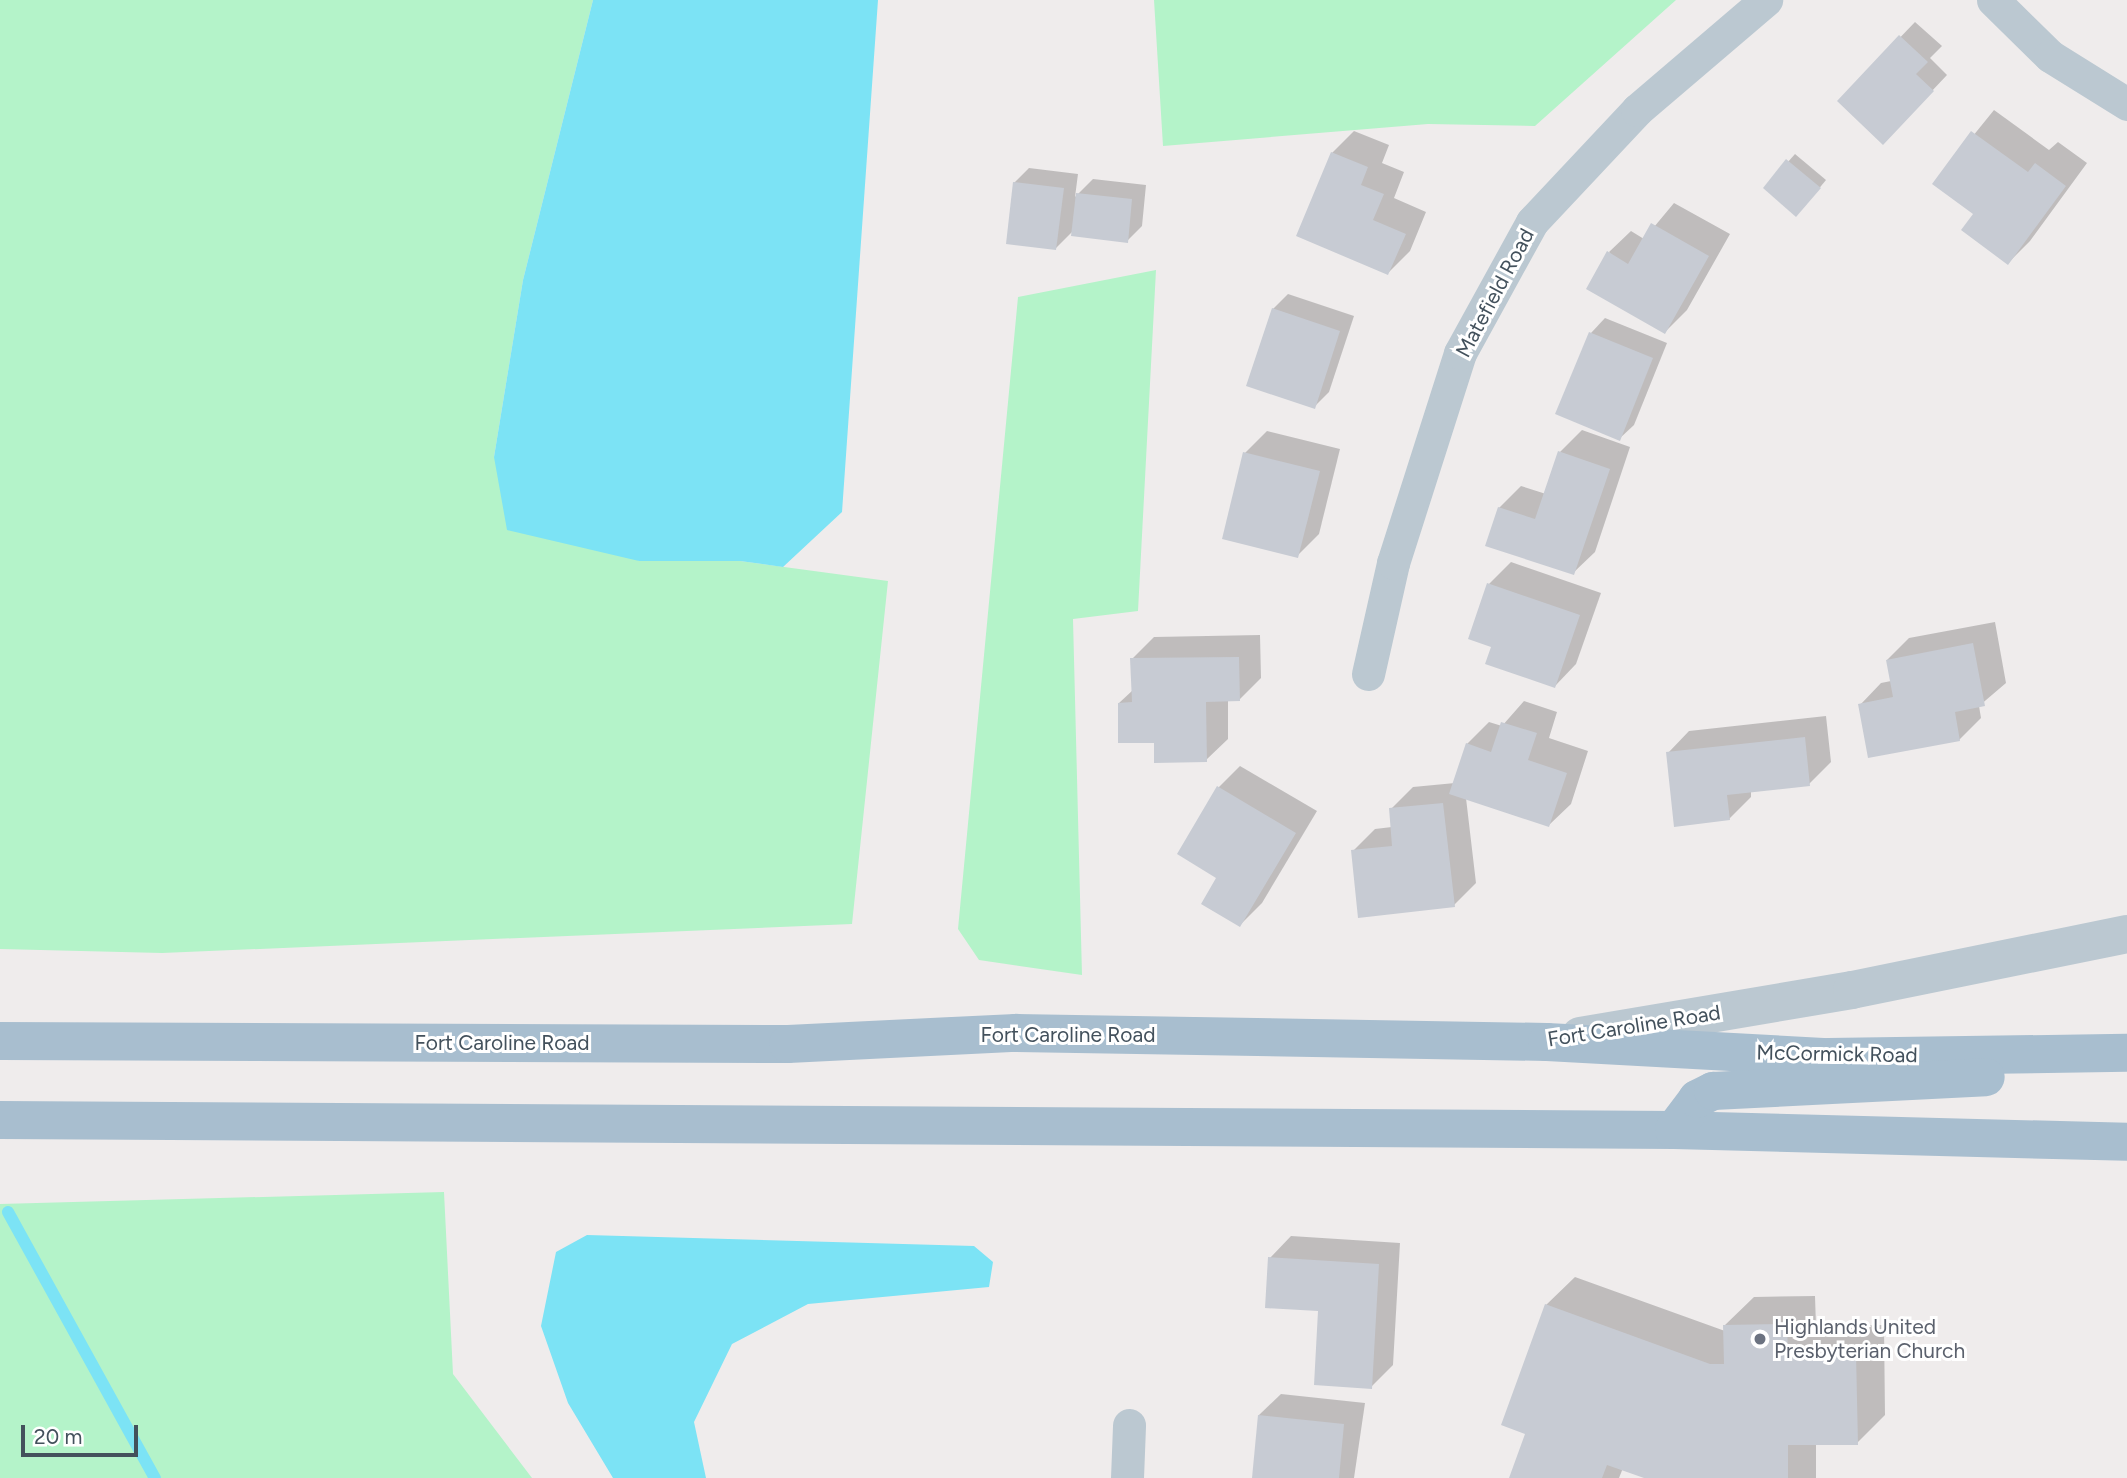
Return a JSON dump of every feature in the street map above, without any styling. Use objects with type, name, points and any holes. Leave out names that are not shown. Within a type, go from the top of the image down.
[{"type":"main road","name":"Fort Caroline Road","points":[[0,1041],[788,1044],[1016,1033],[1547,1042]]},
{"type":"main road","name":"McCormick Road","points":[[1547,1042],[1828,1058],[2127,1053]]},
{"type":"main road","points":[[1674,1130],[1697,1099],[1713,1091],[1970,1081],[1992,1075],[2024,1054]]},
{"type":"main road","points":[[0,1120],[1674,1130],[2127,1142]]},
{"type":"street","name":"Matefield Road","points":[[1368,674],[1393,564],[1460,353],[1532,222],[1637,110],[1766,0]]},
{"type":"street","points":[[1993,0],[2050,56],[2127,104]]},
{"type":"street","name":"Fort Caroline Road","points":[[1547,1042],[1852,990],[2125,935]]},
{"type":"street","points":[[1127,1478],[1129,1425]]},
{"type":"green space","points":[[0,0],[593,0],[523,280],[494,457],[639,561],[740,561],[888,581],[852,924],[162,953],[0,949]]},
{"type":"green space","points":[[1154,0],[1676,0],[1535,126],[1428,124],[1163,146]]},
{"type":"green space","points":[[1156,270],[1138,611],[1073,619],[1082,975],[979,960],[958,929],[1018,297]]},
{"type":"green space","points":[[444,1192],[453,1374],[532,1478],[0,1478],[0,1204]]},
{"type":"water","points":[[593,0],[878,0],[842,512],[783,567],[740,561],[639,561],[507,530],[494,457],[523,280]]},
{"type":"water","points":[[587,1235],[974,1246],[993,1262],[989,1287],[808,1304],[732,1344],[694,1422],[706,1478],[613,1478],[568,1403],[541,1326],[556,1252]]},
{"type":"building","points":[[1899,35],[1928,62],[1916,74],[1934,91],[1883,145],[1837,101]]},
{"type":"building","points":[[1971,131],[2028,172],[2035,163],[2066,186],[2008,265],[1961,230],[1973,214],[1932,184]]},
{"type":"building","points":[[1331,152],[1368,167],[1361,185],[1384,194],[1373,220],[1406,234],[1388,275],[1296,236]]},
{"type":"building","points":[[1786,159],[1821,188],[1796,217],[1763,188]]},
{"type":"building","points":[[1013,182],[1064,188],[1056,250],[1006,244]]},
{"type":"building","points":[[1076,193],[1132,199],[1128,243],[1071,236]]},
{"type":"building","points":[[1651,223],[1709,256],[1665,334],[1586,289],[1607,251],[1628,264]]},
{"type":"building","points":[[1272,308],[1340,331],[1315,409],[1246,386]]},
{"type":"building","points":[[1589,332],[1653,358],[1620,441],[1555,414]]},
{"type":"building","points":[[1558,451],[1610,469],[1574,575],[1485,546],[1498,507],[1535,519]]},
{"type":"building","points":[[1243,452],[1320,471],[1298,558],[1222,539]]},
{"type":"building","points":[[1487,583],[1580,615],[1555,688],[1485,664],[1491,647],[1468,639]]},
{"type":"building","points":[[1973,643],[1985,706],[1955,712],[1960,741],[1868,758],[1858,704],[1893,697],[1886,660]]},
{"type":"building","points":[[1239,657],[1240,701],[1206,702],[1207,762],[1154,763],[1154,743],[1118,743],[1118,703],[1132,702],[1130,658]]},
{"type":"building","points":[[1501,722],[1537,733],[1528,760],[1567,773],[1549,827],[1449,794],[1466,743],[1491,752]]},
{"type":"building","points":[[1805,737],[1810,786],[1727,795],[1730,820],[1674,827],[1666,752]]},
{"type":"building","points":[[1217,786],[1296,833],[1240,927],[1201,904],[1216,878],[1177,854]]},
{"type":"building","points":[[1443,803],[1455,907],[1358,918],[1351,850],[1392,846],[1389,808]]},
{"type":"building","points":[[1268,1257],[1379,1264],[1372,1389],[1314,1385],[1318,1311],[1265,1308]]},
{"type":"building","points":[[1545,1304],[1710,1364],[1724,1364],[1723,1325],[1787,1324],[1788,1354],[1856,1353],[1858,1445],[1788,1445],[1788,1478],[1644,1478],[1607,1465],[1602,1478],[1509,1478],[1525,1434],[1501,1425]]},
{"type":"building","points":[[1258,1415],[1344,1424],[1339,1478],[1252,1478]]},
{"type":"waterway","points":[[8,1212],[155,1478]]},
{"type":"place","name":"Highlands United Presbyterian Church","points":[[1760,1339]]}]
